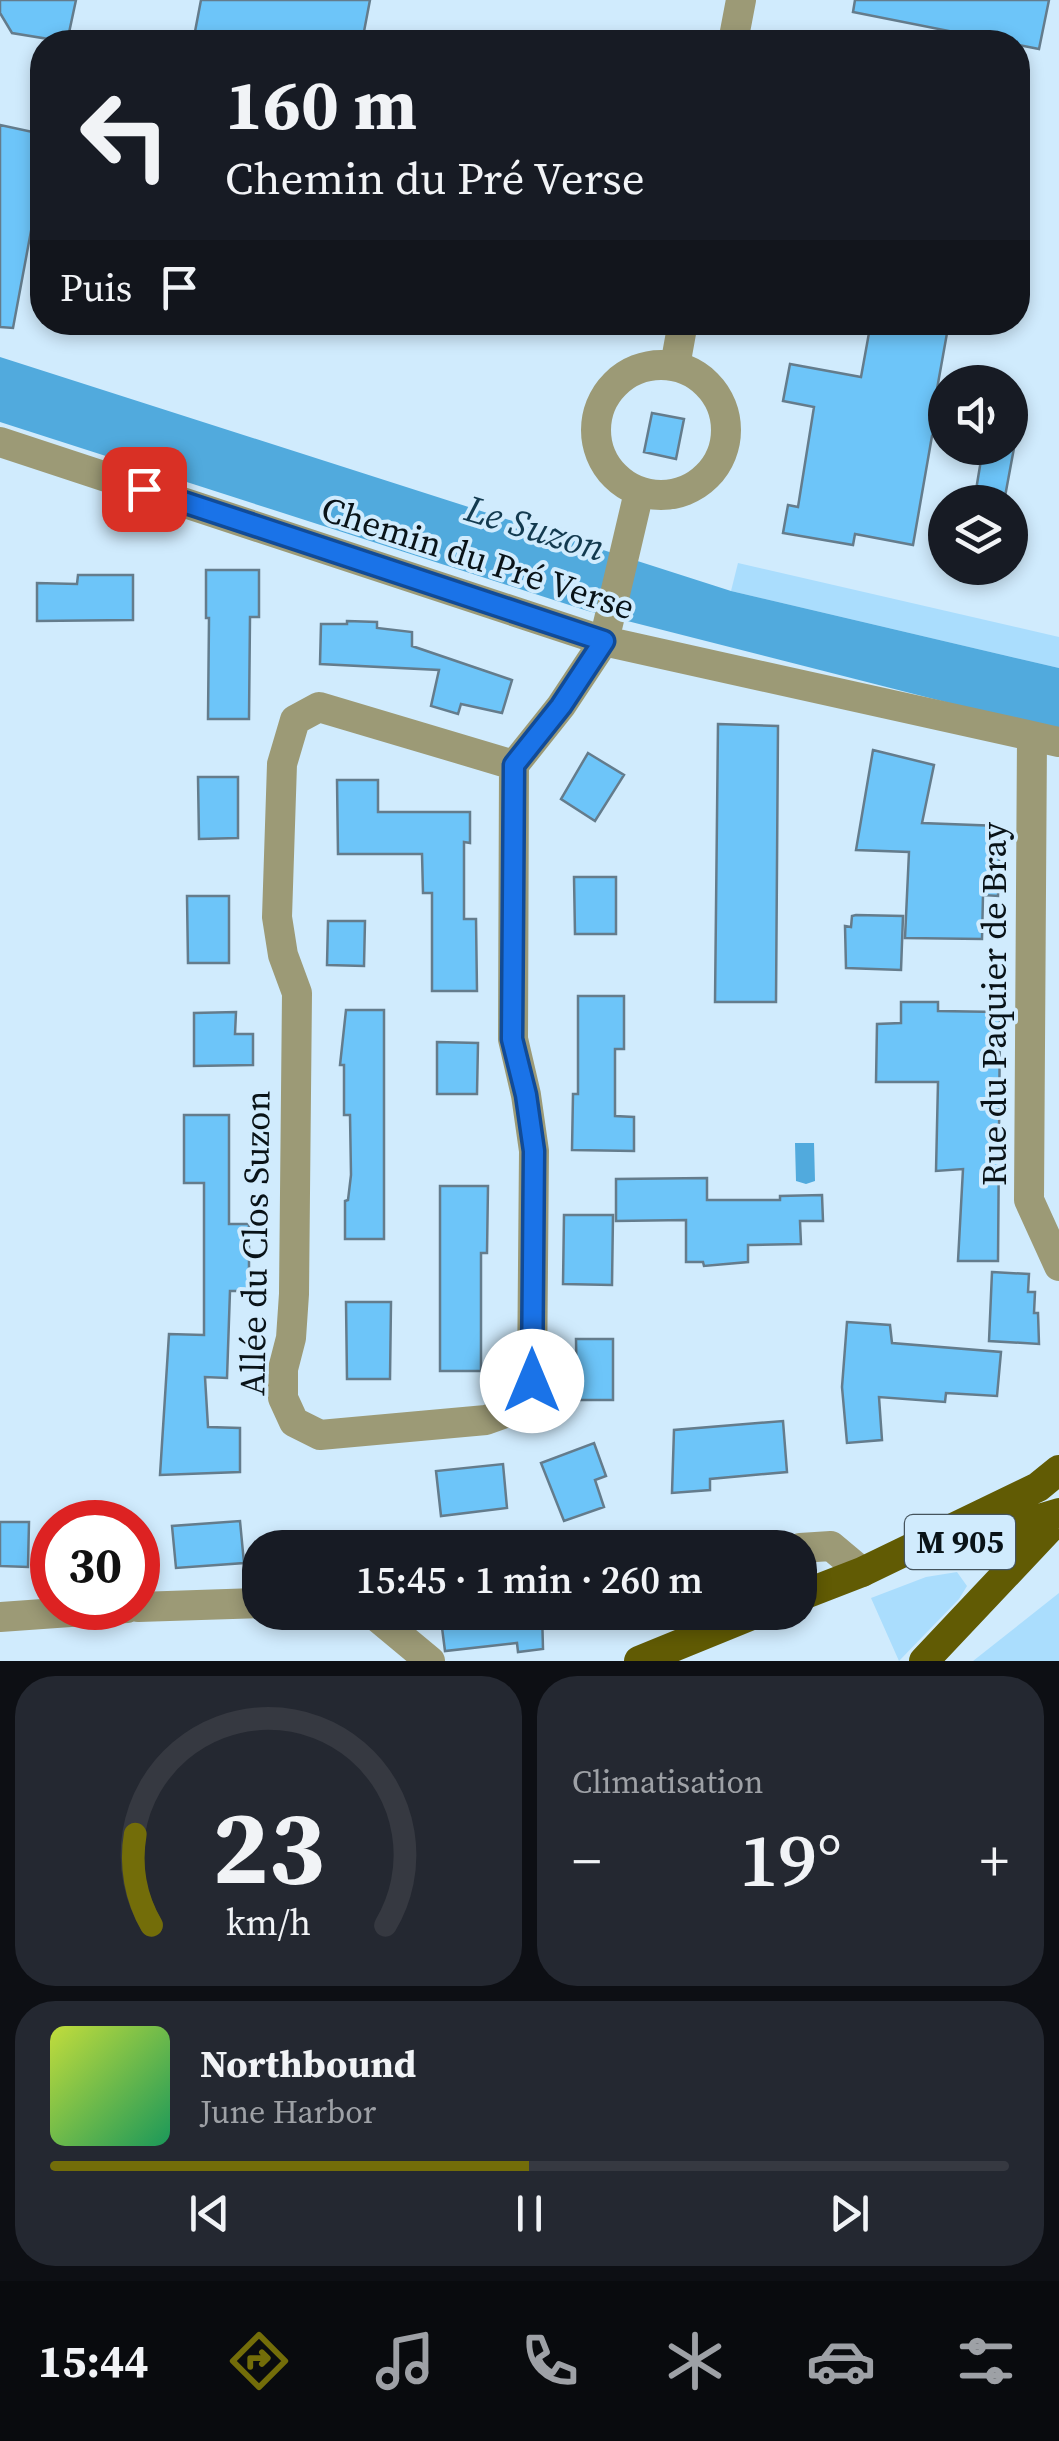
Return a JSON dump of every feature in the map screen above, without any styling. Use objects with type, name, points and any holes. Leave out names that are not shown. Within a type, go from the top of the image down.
[{"type":"main road","points":[[862,1572],[1038,1487],[1059,1470]]},
{"type":"main road","name":"M 905","points":[[817,1589],[862,1572],[1059,1515]]},
{"type":"main road","name":"M 905","points":[[924,1661],[1059,1515]]},
{"type":"main road","points":[[639,1661],[715,1630]]},
{"type":"street","points":[[735,30],[740,0]]},
{"type":"street","points":[[675,366],[681,335]]},
{"type":"street","points":[[654,365],[675,366],[703,380],[722,406],[724,448],[715,467],[682,492],[639,492],[620,481],[606,465],[598,445],[599,412],[615,384],[632,372],[654,365]]},
{"type":"street","name":"Chemin du Pré Verse","points":[[0,442],[604,641],[1046,739]]},
{"type":"street","points":[[514,765],[561,706],[604,641],[639,492]]},
{"type":"street","name":"Allée du Clos Suzon","points":[[318,707],[514,765],[512,1039],[534,1151],[532,1381],[518,1408],[486,1420],[320,1435],[294,1422],[283,1398],[282,1369],[291,1338],[294,1294],[297,993],[283,955],[277,917],[282,764],[295,720],[318,707]]},
{"type":"street","name":"Rue du Paquier de Bray","points":[[1046,739],[1029,1200],[1059,1266]]},
{"type":"street","points":[[817,1547],[830,1546],[862,1572]]},
{"type":"street","points":[[160,1606],[242,1604]]},
{"type":"street","points":[[0,1617],[30,1615]]},
{"type":"street","points":[[393,1630],[430,1661]]},
{"type":"shaded area","name":"Le Suzon","points":[[0,357],[731,591],[1059,668],[1059,731],[588,611],[0,422]]},
{"type":"shaded area","points":[[738,563],[1059,637],[1059,668],[731,591]]},
{"type":"shaded area","points":[[795,1143],[814,1143],[815,1181],[796,1181]]},
{"type":"shaded area","points":[[957,1572],[967,1586],[959,1599],[899,1661],[871,1598],[926,1577]]},
{"type":"shaded area","points":[[1059,1593],[1059,1661],[973,1661]]},
{"type":"building","points":[[0,0],[76,0],[70,30],[30,30],[30,36],[12,33],[0,13]]},
{"type":"building","points":[[201,0],[370,0],[364,30],[195,30]]},
{"type":"building","points":[[855,0],[1049,0],[1039,49],[1030,47],[1030,30],[943,30],[853,12]]},
{"type":"building","points":[[0,125],[30,131],[30,237],[13,328],[0,327]]},
{"type":"building","points":[[869,335],[947,335],[941,365],[928,365],[928,459],[913,545],[855,534],[853,545],[783,533],[788,505],[798,507],[814,407],[783,401],[790,364],[861,377]]},
{"type":"building","points":[[652,413],[684,419],[676,459],[644,452]]},
{"type":"building","points":[[980,465],[1011,465],[1007,485],[977,485]]},
{"type":"building","points":[[206,570],[259,570],[259,617],[250,617],[249,719],[208,719]]},
{"type":"building","points":[[78,575],[133,575],[133,620],[37,621],[37,583],[77,584]]},
{"type":"building","points":[[377,622],[377,628],[412,632],[412,646],[512,680],[502,713],[461,704],[458,714],[431,706],[439,670],[320,664],[321,624]]},
{"type":"building","points":[[718,724],[778,726],[776,1002],[715,1002]]},
{"type":"building","points":[[873,750],[934,765],[922,823],[1000,826],[998,896],[983,895],[982,939],[905,938],[909,852],[856,850]]},
{"type":"building","points":[[588,753],[624,775],[595,821],[561,799]]},
{"type":"building","points":[[198,777],[238,777],[238,838],[199,839]]},
{"type":"building","points":[[337,780],[378,780],[378,812],[470,812],[470,843],[464,842],[464,919],[476,919],[477,991],[432,991],[432,893],[423,893],[422,854],[338,854]]},
{"type":"building","points":[[574,877],[616,877],[616,934],[575,934]]},
{"type":"building","points":[[187,896],[229,896],[229,963],[188,963]]},
{"type":"building","points":[[852,916],[903,916],[901,970],[846,968],[845,926],[851,927]]},
{"type":"building","points":[[328,921],[365,921],[364,966],[327,965]]},
{"type":"building","points":[[578,996],[624,996],[624,1049],[615,1049],[615,1116],[634,1117],[634,1151],[572,1150],[573,1094],[578,1094]]},
{"type":"building","points":[[901,1002],[938,1002],[938,1011],[1000,1012],[998,1261],[958,1261],[963,1169],[936,1171],[938,1082],[876,1082],[877,1024],[901,1023]]},
{"type":"building","points":[[346,1010],[384,1010],[384,1239],[345,1239],[345,1201],[351,1175],[350,1115],[344,1115],[344,1065],[340,1065]]},
{"type":"building","points":[[236,1012],[235,1034],[253,1034],[253,1065],[194,1066],[194,1013]]},
{"type":"building","points":[[437,1042],[478,1043],[477,1094],[437,1094]]},
{"type":"building","points":[[184,1115],[229,1115],[229,1224],[249,1224],[249,1291],[230,1291],[227,1378],[205,1377],[208,1427],[240,1428],[240,1472],[160,1475],[169,1334],[204,1335],[204,1183],[184,1183]]},
{"type":"building","points":[[707,1178],[707,1200],[780,1200],[780,1196],[822,1195],[823,1221],[800,1221],[801,1244],[748,1245],[748,1262],[704,1266],[703,1262],[686,1262],[686,1220],[616,1221],[616,1179]]},
{"type":"building","points":[[440,1186],[488,1186],[487,1253],[481,1253],[481,1371],[440,1371]]},
{"type":"building","points":[[564,1215],[613,1215],[612,1285],[563,1284]]},
{"type":"building","points":[[992,1272],[1029,1274],[1028,1292],[1035,1292],[1039,1344],[989,1341]]},
{"type":"building","points":[[346,1302],[391,1302],[390,1379],[347,1379]]},
{"type":"building","points":[[847,1322],[890,1325],[892,1343],[1001,1352],[997,1396],[946,1393],[945,1402],[879,1397],[882,1440],[847,1443],[842,1387]]},
{"type":"building","points":[[576,1339],[613,1339],[613,1400],[577,1400]]},
{"type":"building","points":[[783,1421],[787,1472],[710,1479],[710,1490],[672,1493],[674,1430]]},
{"type":"building","points":[[594,1443],[606,1476],[595,1480],[604,1507],[564,1521],[541,1463]]},
{"type":"building","points":[[503,1464],[507,1508],[441,1516],[436,1471]]},
{"type":"building","points":[[240,1521],[242,1563],[176,1568],[172,1526]]},
{"type":"building","points":[[0,1522],[29,1522],[28,1567],[0,1566]]},
{"type":"building","points":[[442,1630],[542,1630],[543,1649],[518,1652],[517,1643],[445,1651]]},
{"type":"route","points":[[144,489],[604,641],[561,706],[514,765],[512,1039],[534,1151],[532,1381]]}]
